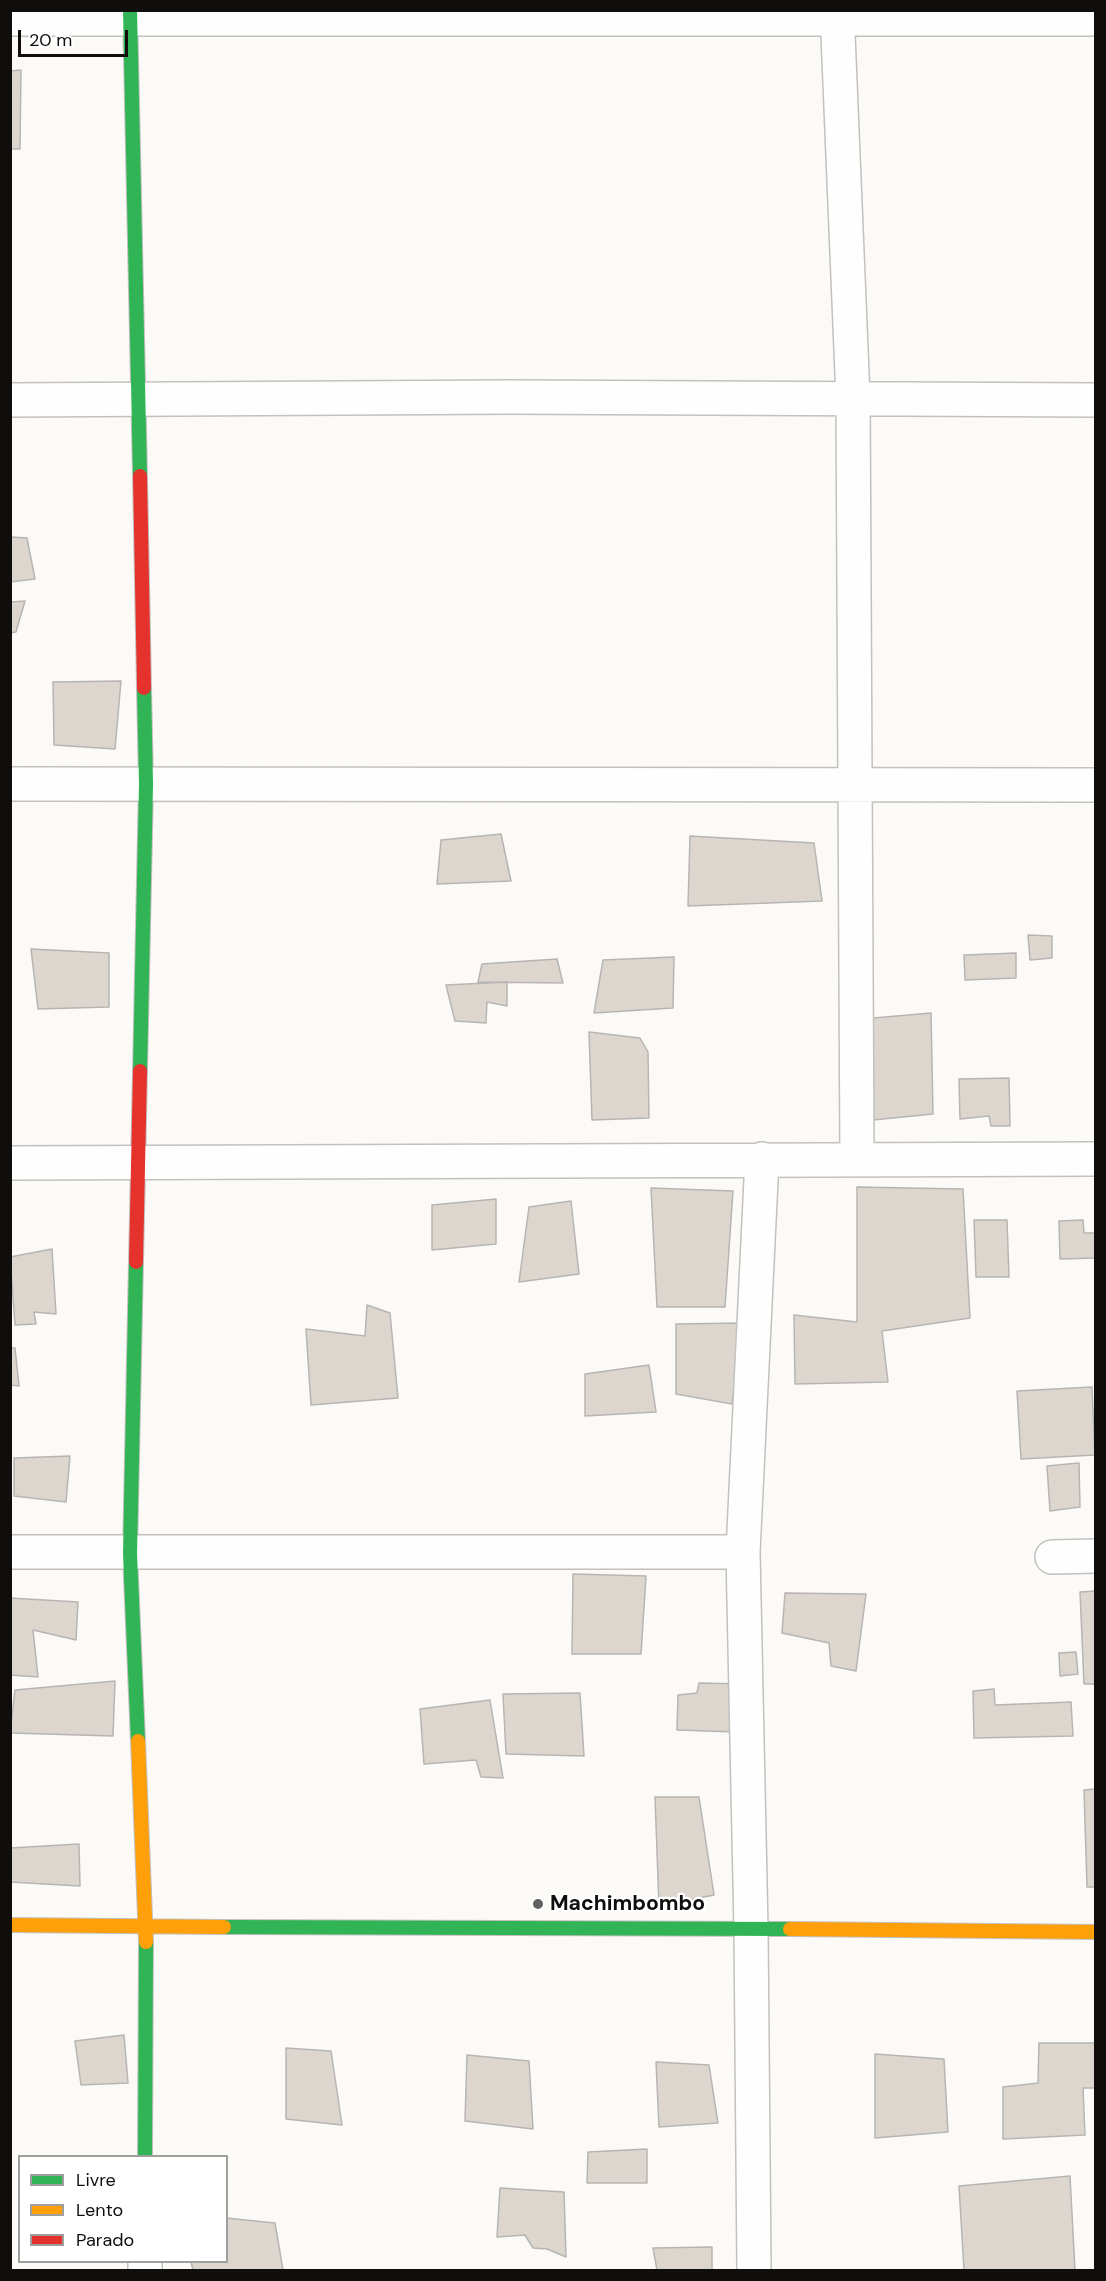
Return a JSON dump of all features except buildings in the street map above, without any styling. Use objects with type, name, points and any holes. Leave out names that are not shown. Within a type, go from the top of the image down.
[{"type":"street","points":[[838,14],[853,398],[857,1160]]},
{"type":"street","points":[[10,19],[131,16],[838,14],[1095,19]]},
{"type":"street","points":[[131,16],[146,784],[130,1554],[146,1925],[145,2155]]},
{"type":"street","points":[[10,400],[853,398],[1095,400]]},
{"type":"street","points":[[10,784],[1095,785]]},
{"type":"street","points":[[754,2271],[751,1929],[743,1552],[762,1159]]},
{"type":"street","points":[[10,1163],[762,1159],[1095,1160]]},
{"type":"street","points":[[10,1552],[130,1554],[743,1552]]},
{"type":"street","points":[[1052,1557],[1095,1556]]},
{"type":"street","points":[[10,1925],[487,1930],[751,1929],[1095,1932]]},
{"type":"traffic: fast","points":[[130,10],[140,476]]},
{"type":"traffic: fast","points":[[140,1071],[146,784],[144,688]]},
{"type":"traffic: fast","points":[[136,1262],[130,1554],[138,1741]]},
{"type":"traffic: fast","points":[[224,1927],[790,1929]]},
{"type":"traffic: fast","points":[[145,2155],[146,1942]]},
{"type":"traffic: slow","points":[[138,1741],[146,1942]]},
{"type":"traffic: slow","points":[[10,1925],[224,1927]]},
{"type":"traffic: slow","points":[[790,1929],[1096,1932]]},
{"type":"traffic: jam","points":[[140,476],[144,688]]},
{"type":"traffic: jam","points":[[136,1262],[140,1071]]},
{"type":"place","name":"Machimbombo","points":[[538,1904]]}]
